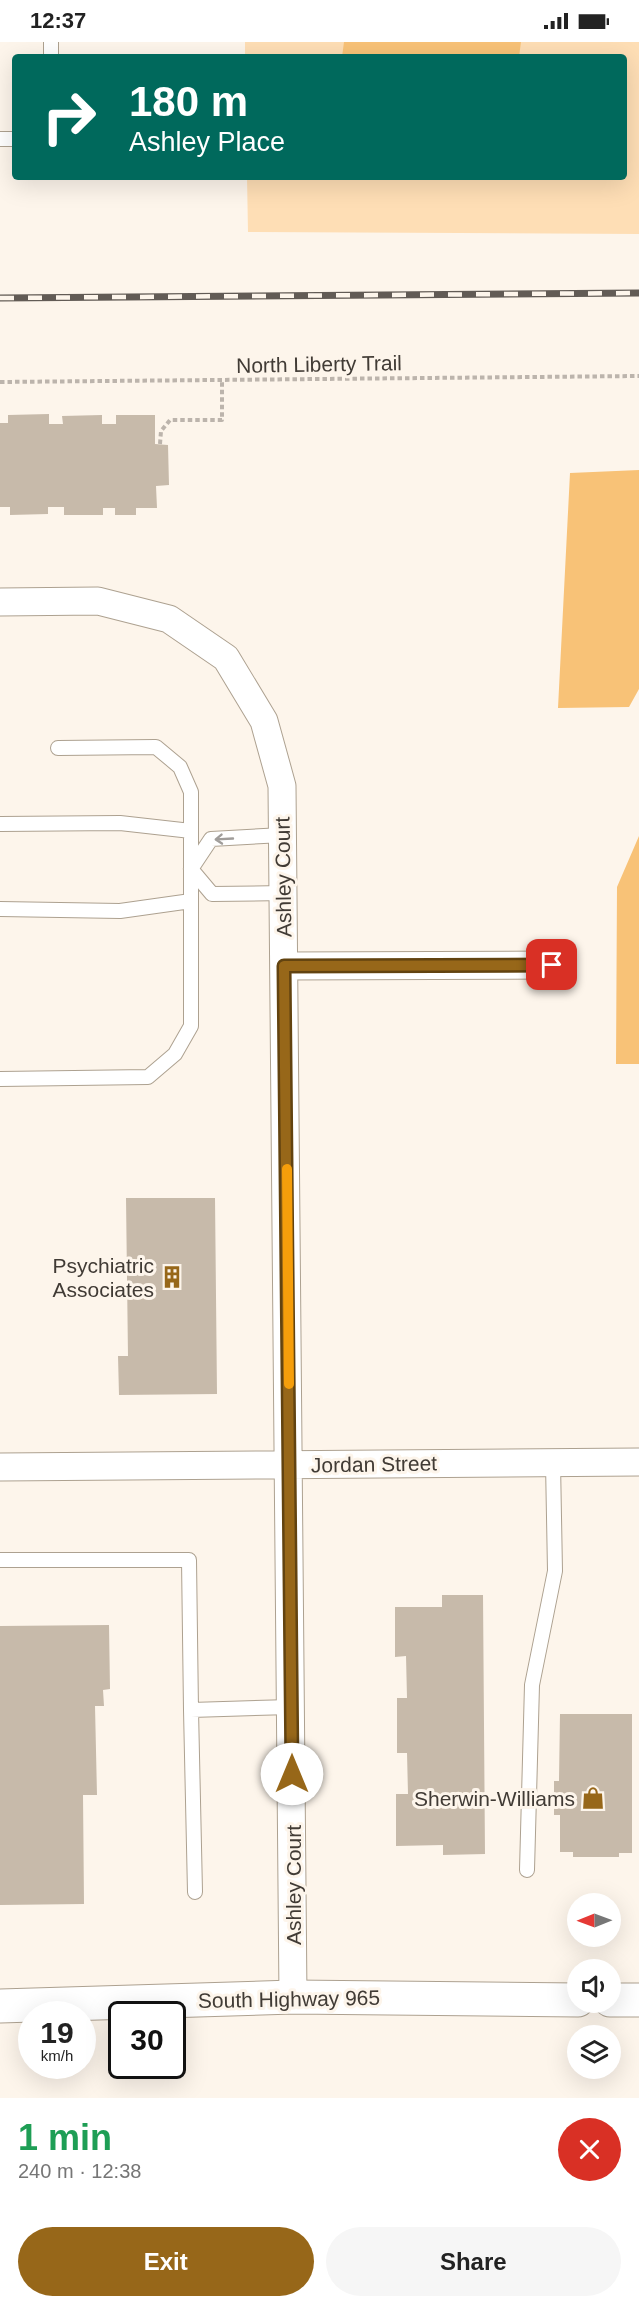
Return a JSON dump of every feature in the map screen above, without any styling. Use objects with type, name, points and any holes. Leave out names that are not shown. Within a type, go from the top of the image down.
[{"type":"street","name":"Ashley Court","points":[[0,602],[98,601],[169,619],[226,658],[264,721],[282,786],[290,1465],[293,1997]]},
{"type":"street","points":[[284,966],[552,965]]},
{"type":"street","name":"Jordan Street","points":[[0,1467],[639,1462]]},
{"type":"street","name":"South Highway 965","points":[[0,2006],[293,1997],[567,2000]]},
{"type":"street","points":[[621,2000],[639,2000]]},
{"type":"lane","points":[[0,1079],[148,1077],[175,1054],[191,1026],[191,792],[180,767],[156,747],[58,748]]},
{"type":"lane","points":[[0,824],[120,823],[191,831]]},
{"type":"lane","points":[[191,869],[211,839],[283,835]]},
{"type":"lane","points":[[191,869],[212,894],[284,893]]},
{"type":"lane","points":[[0,909],[120,911],[191,901]]},
{"type":"lane","points":[[527,1870],[532,1685],[555,1571],[553,1463]]},
{"type":"lane","points":[[0,1560],[189,1560],[195,1892]]},
{"type":"lane","points":[[192,1710],[291,1707]]},
{"type":"path","name":"North Liberty Trail","points":[[0,382],[639,376]]},
{"type":"path","points":[[160,444],[161,431],[170,420],[222,420],[222,380]]},
{"type":"shaded area","points":[[245,42],[639,42],[639,234],[248,232],[247,180],[627,180],[627,54],[245,54]]},
{"type":"shaded area","points":[[344,42],[521,42],[519,54],[342,54]]},
{"type":"shaded area","points":[[639,470],[639,689],[629,707],[558,708],[570,473]]},
{"type":"shaded area","points":[[639,836],[639,1064],[616,1064],[617,887]]},
{"type":"building","points":[[49,414],[49,424],[63,424],[62,416],[102,415],[102,424],[116,424],[116,415],[155,415],[155,444],[168,445],[169,485],[156,486],[157,508],[136,508],[136,515],[115,515],[115,508],[103,508],[103,515],[64,515],[64,507],[48,507],[48,514],[10,515],[10,507],[0,507],[0,423],[8,423],[8,415]]},
{"type":"building","name":"Psychiatric Associates","points":[[126,1198],[215,1198],[217,1394],[119,1395],[118,1356],[128,1356]]},
{"type":"building","points":[[442,1595],[483,1595],[485,1854],[443,1855],[443,1845],[396,1846],[396,1794],[408,1794],[407,1753],[397,1753],[397,1698],[407,1698],[406,1656],[395,1657],[395,1607],[442,1607]]},
{"type":"building","points":[[109,1625],[110,1689],[103,1690],[104,1706],[95,1706],[97,1795],[83,1795],[84,1904],[0,1905],[0,1626]]},
{"type":"building","name":"Sherwin-Williams","points":[[560,1714],[632,1714],[632,1853],[619,1853],[619,1857],[573,1857],[573,1852],[560,1852],[560,1815],[554,1815],[554,1781],[559,1781]]},
{"type":"railway","points":[[0,298],[639,293]]},
{"type":"slow traffic","points":[[287,1169],[289,1384]]},
{"type":"place","name":"Psychiatric Associates","points":[[172,1277]]},
{"type":"place","name":"Sherwin-Williams","points":[[593,1798]]},
{"type":"route","points":[[292,1774],[284,966],[552,965]]}]
